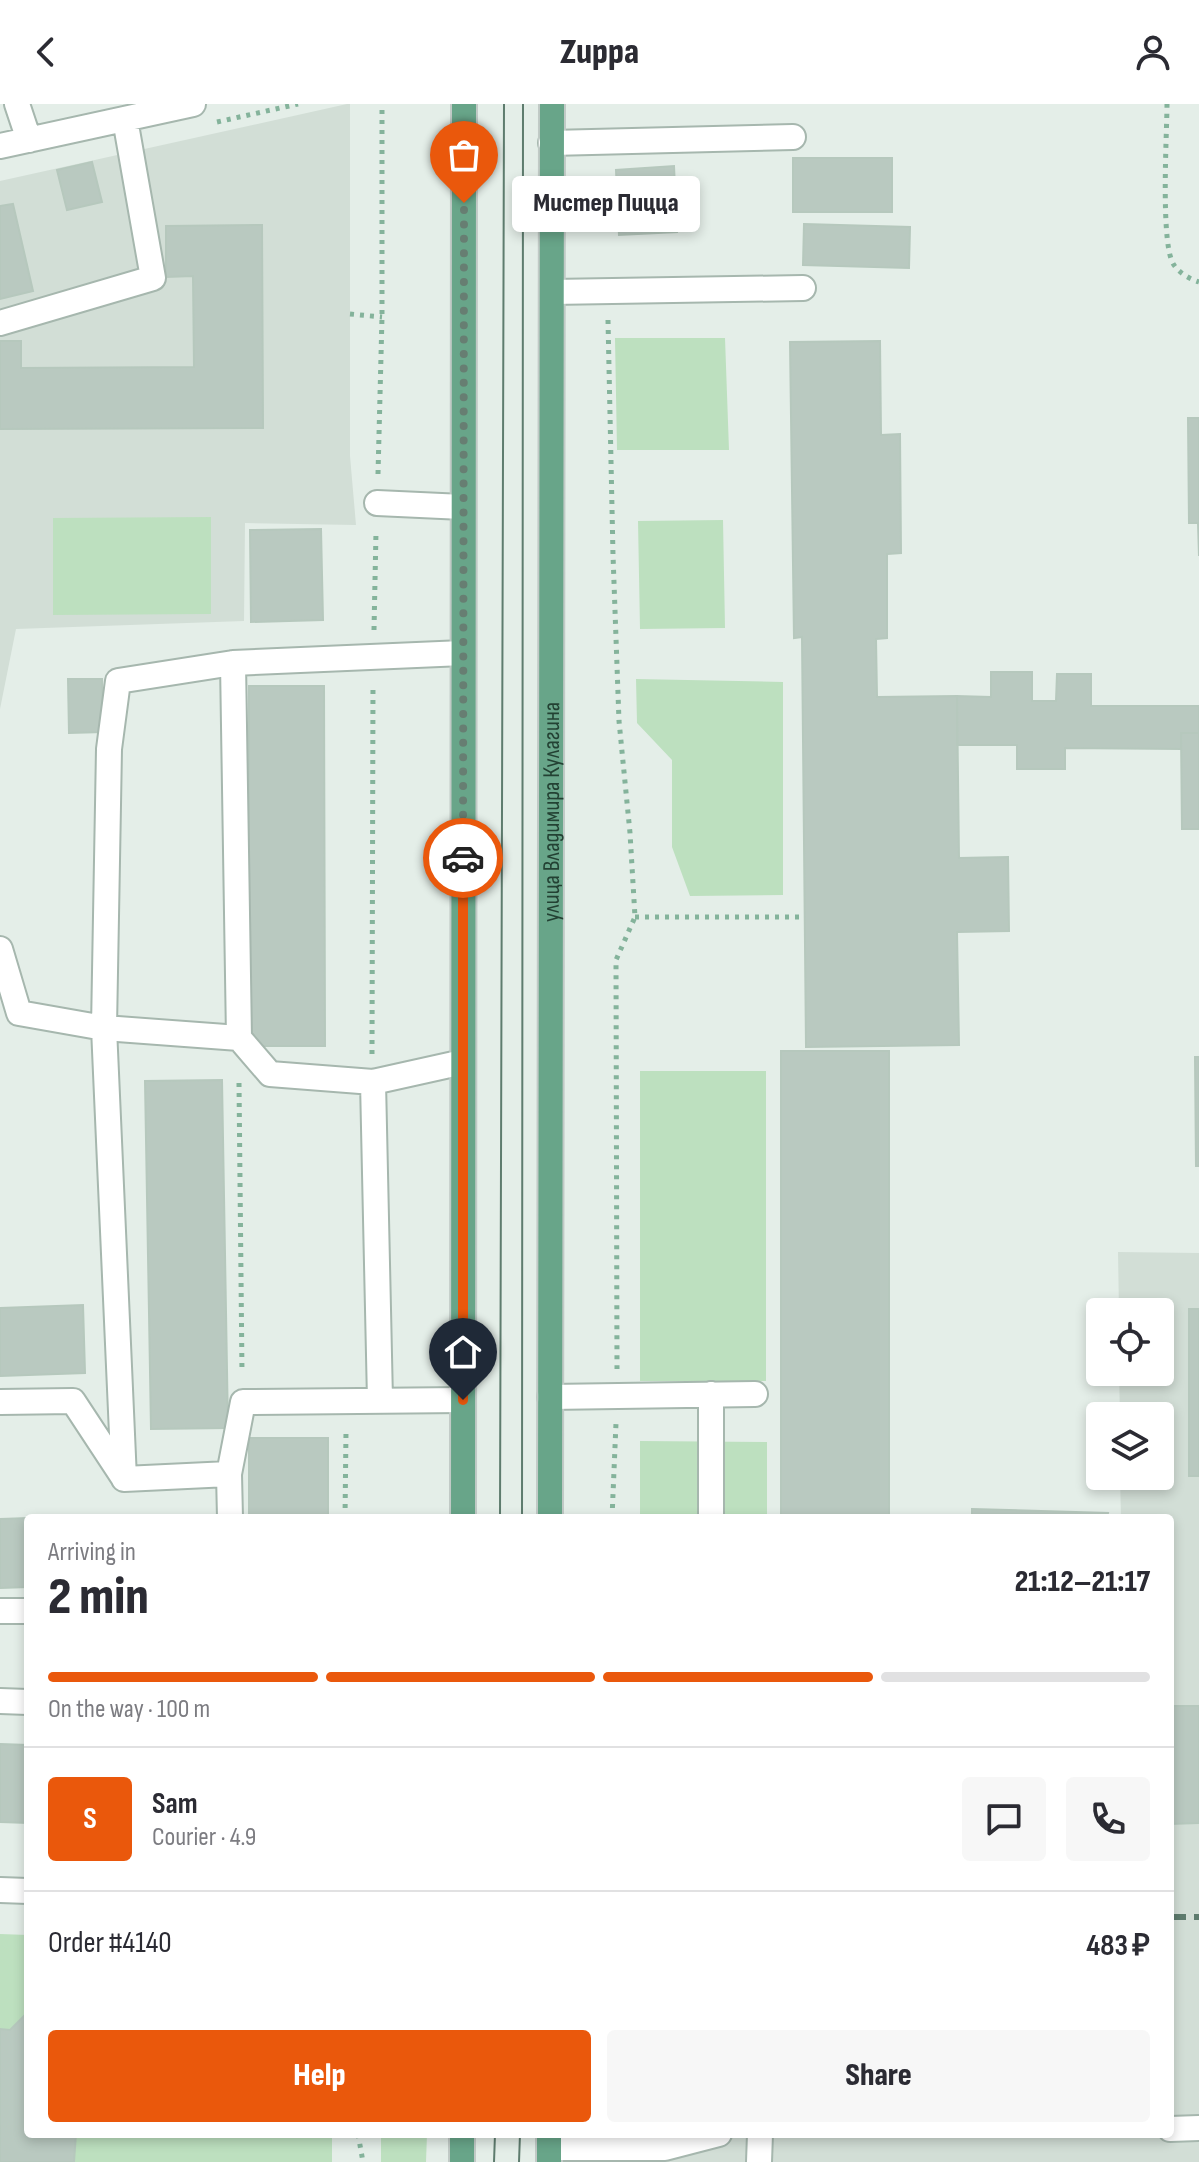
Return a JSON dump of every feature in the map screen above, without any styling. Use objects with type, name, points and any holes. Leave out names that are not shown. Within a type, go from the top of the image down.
[{"type":"main road","points":[[463,1514],[464,104]]},
{"type":"main road","name":"улица Владимира Кулагина","points":[[550,1514],[552,104]]},
{"type":"main road","points":[[462,2138],[462,2162]]},
{"type":"street","points":[[17,104],[29,140]]},
{"type":"street","points":[[0,146],[193,104]]},
{"type":"street","points":[[0,323],[153,278],[125,119]]},
{"type":"street","points":[[551,143],[793,137]]},
{"type":"street","points":[[552,292],[803,288]]},
{"type":"street","points":[[377,503],[463,507]]},
{"type":"street","points":[[124,1479],[104,1028],[109,749],[118,681],[233,663],[463,653]]},
{"type":"street","points":[[233,663],[239,1038],[270,1074],[373,1082],[463,1062]]},
{"type":"street","points":[[0,949],[19,1013],[104,1028],[239,1038]]},
{"type":"street","points":[[373,1082],[380,1400]]},
{"type":"street","points":[[711,1394],[711,1514]]},
{"type":"street","points":[[550,1397],[755,1394]]},
{"type":"street","points":[[230,1514],[229,1474],[243,1402],[463,1400]]},
{"type":"street","points":[[0,1402],[73,1401],[124,1479]]},
{"type":"street","points":[[124,1479],[229,1474]]},
{"type":"street","points":[[0,1611],[24,1611]]},
{"type":"street","points":[[0,1701],[24,1702]]},
{"type":"street","points":[[0,1890],[24,1891]]},
{"type":"street","points":[[1174,2129],[1199,2128]]},
{"type":"street","points":[[549,2148],[665,2148],[704,2138]]},
{"type":"street","points":[[759,2162],[760,2138]]},
{"type":"path","points":[[373,1082],[373,657],[382,317],[382,104]]},
{"type":"path","points":[[1167,104],[1166,240],[1173,264],[1190,279],[1199,282]]},
{"type":"path","points":[[609,291],[619,721],[635,917],[616,960],[617,1396],[612,1514]]},
{"type":"path","points":[[350,314],[382,317]]},
{"type":"path","points":[[635,917],[805,917]]},
{"type":"path","points":[[239,1038],[243,1402]]},
{"type":"path","points":[[345,1514],[346,1400]]},
{"type":"path","points":[[359,2138],[363,2162]]},
{"type":"shaded area","points":[[350,104],[350,456],[356,525],[245,523],[244,621],[16,629],[0,709],[0,181]]},
{"type":"shaded area","points":[[1118,1252],[1199,1253],[1199,2162],[605,2162],[605,2138],[1174,2138],[1174,1514],[1121,1514],[1120,1490],[1174,1490],[1174,1402],[1120,1402],[1119,1386],[1174,1386],[1174,1298],[1119,1298]]},
{"type":"green space","points":[[615,338],[725,338],[729,450],[617,450]]},
{"type":"green space","points":[[211,517],[211,614],[53,615],[53,518]]},
{"type":"green space","points":[[723,520],[725,628],[640,629],[638,521]]},
{"type":"green space","points":[[636,679],[783,682],[783,895],[690,896],[672,847],[672,760],[637,723]]},
{"type":"green space","points":[[640,1071],[766,1071],[766,1381],[640,1381]]},
{"type":"green space","points":[[640,1441],[767,1442],[767,1514],[640,1514]]},
{"type":"green space","points":[[0,1934],[24,1935],[24,2138],[332,2138],[332,2162],[0,2162]]},
{"type":"green space","points":[[381,2138],[427,2138],[426,2162],[381,2162]]},
{"type":"building","points":[[793,158],[892,158],[892,212],[793,212]]},
{"type":"building","points":[[92,162],[102,202],[67,210],[57,170]]},
{"type":"building","points":[[674,166],[677,232],[619,235],[618,213],[609,214],[608,194],[617,193],[616,170]]},
{"type":"building","points":[[13,204],[33,291],[0,299],[0,206]]},
{"type":"building","points":[[804,224],[910,227],[909,268],[803,265]]},
{"type":"building","points":[[262,225],[263,428],[0,429],[0,341],[21,341],[21,368],[194,367],[193,276],[166,277],[166,226]]},
{"type":"building","points":[[880,341],[881,435],[900,434],[901,553],[887,554],[887,638],[876,639],[877,697],[957,696],[959,858],[1008,857],[1009,931],[957,932],[959,1045],[806,1047],[802,637],[794,638],[790,342]]},
{"type":"building","points":[[1188,418],[1199,418],[1199,556],[1198,523],[1189,523]]},
{"type":"building","points":[[321,529],[323,620],[251,622],[250,530]]},
{"type":"building","points":[[991,672],[1032,672],[1032,701],[1056,701],[1057,674],[1091,674],[1091,706],[1199,706],[1199,733],[1181,733],[1181,749],[1065,748],[1065,769],[1017,769],[1017,745],[957,745],[957,696],[991,697]]},
{"type":"building","points":[[68,679],[102,679],[103,732],[69,733]]},
{"type":"building","points":[[249,686],[324,686],[325,1046],[249,1046]]},
{"type":"building","points":[[1181,733],[1199,733],[1199,829],[1182,829]]},
{"type":"building","points":[[781,1051],[889,1051],[889,1514],[781,1514]]},
{"type":"building","points":[[1195,1057],[1199,1057],[1199,1166],[1196,1166]]},
{"type":"building","points":[[222,1080],[228,1428],[151,1429],[145,1081]]},
{"type":"building","points":[[83,1305],[85,1373],[0,1376],[0,1308]]},
{"type":"building","points":[[1189,1309],[1199,1309],[1199,1476],[1189,1476]]},
{"type":"building","points":[[249,1438],[328,1438],[328,1514],[249,1514]]},
{"type":"building","points":[[972,1509],[1108,1513],[1108,1514],[972,1514]]},
{"type":"building","points":[[24,1518],[24,1587],[0,1588],[0,1519]]},
{"type":"building","points":[[1174,1706],[1199,1706],[1199,1823],[1174,1824]]},
{"type":"building","points":[[0,1744],[24,1745],[24,1823],[0,1822]]},
{"type":"building","points":[[24,2016],[24,2138],[76,2138],[74,2162],[0,2162],[0,2029],[10,2030]]},
{"type":"tram line","points":[[500,1514],[504,104]]},
{"type":"tram line","points":[[522,1514],[523,104]]},
{"type":"tram line","points":[[494,2162],[495,2138]]},
{"type":"tram line","points":[[519,2162],[520,2138]]},
{"type":"railway","points":[[1174,1917],[1199,1917]]},
{"type":"way so far","points":[[463,858],[464,203]]},
{"type":"place","name":"Мистер Пицца","points":[[464,203]]},
{"type":"route","points":[[463,858],[463,1400]]}]
